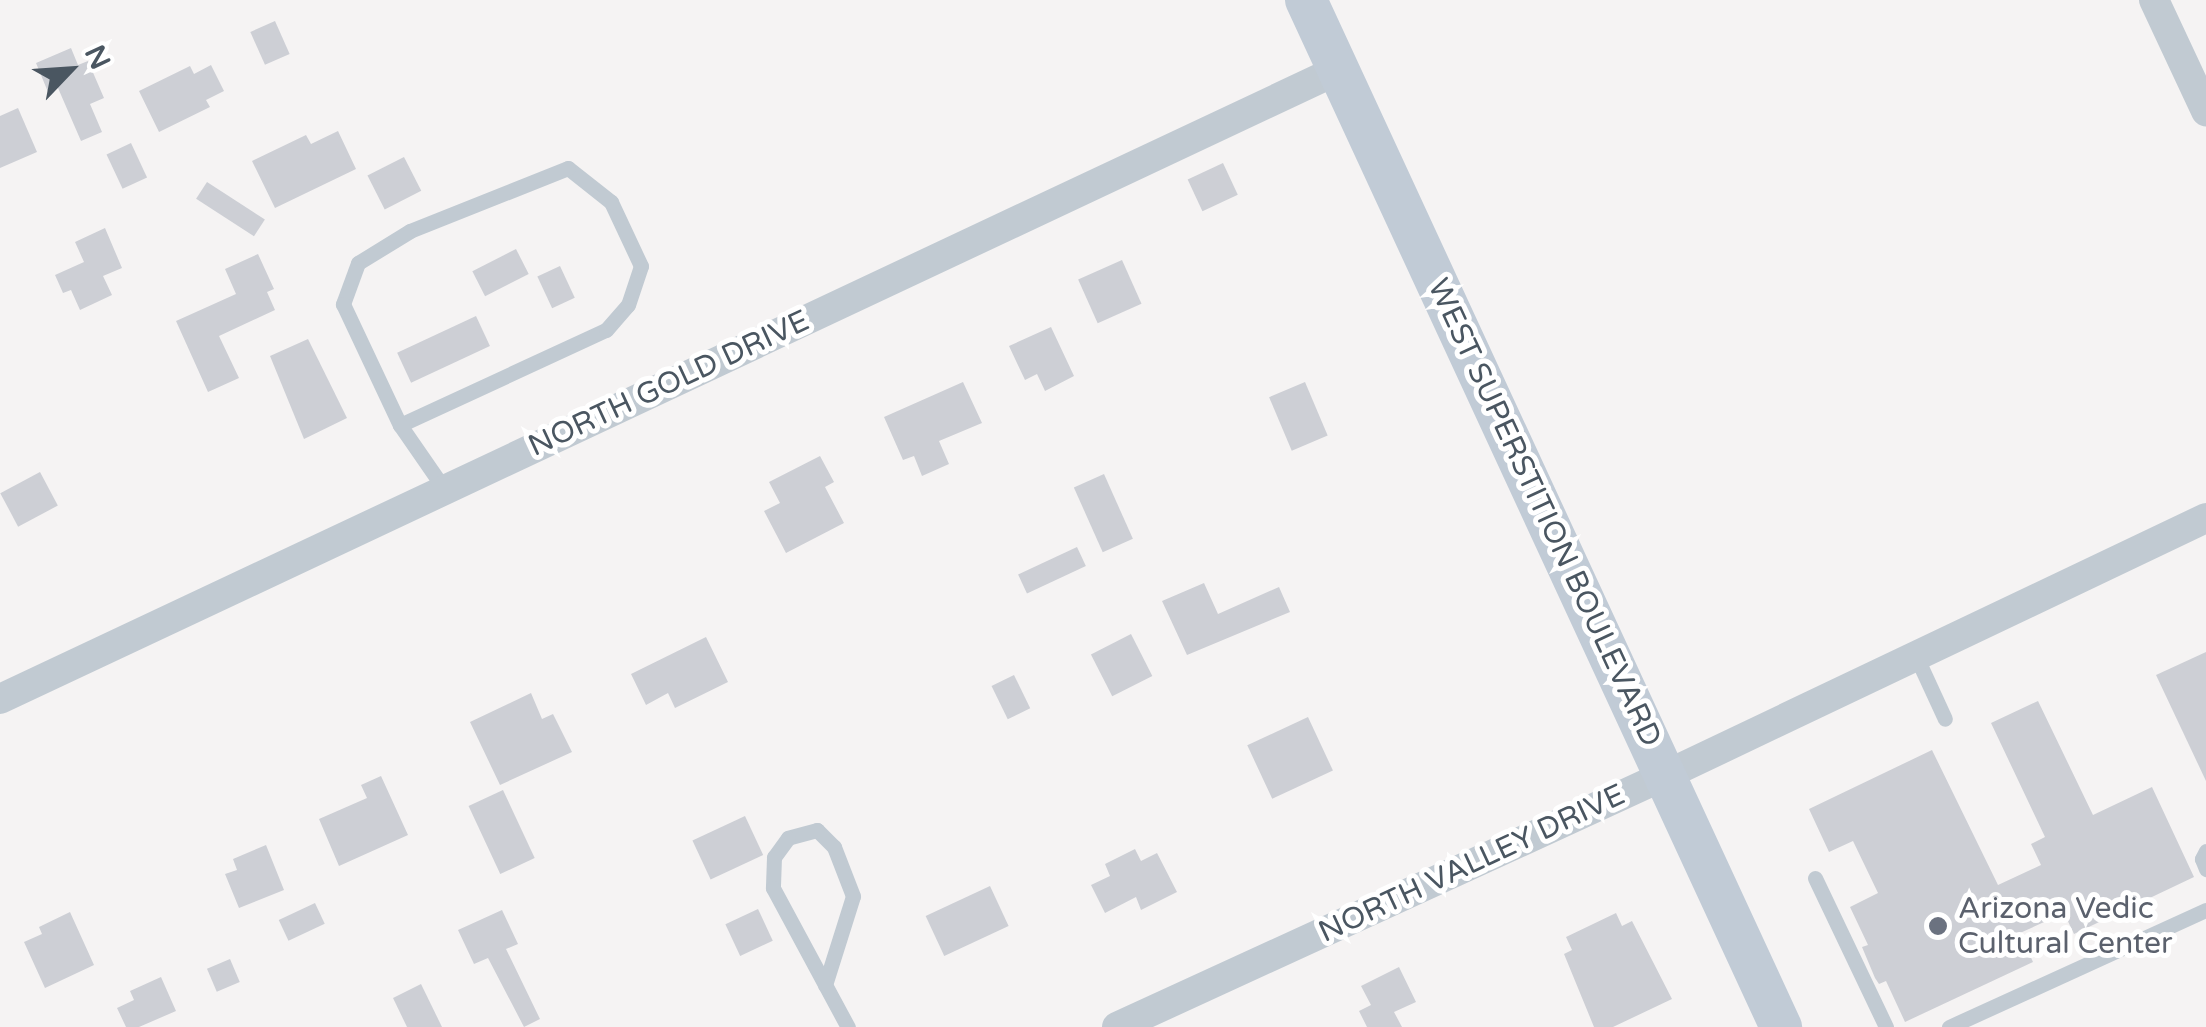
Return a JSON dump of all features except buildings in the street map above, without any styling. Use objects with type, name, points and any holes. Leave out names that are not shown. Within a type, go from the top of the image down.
[{"type":"main road","name":"WEST SUPERSTITION BOULEVARD","points":[[1306,0],[1781,1027]]},
{"type":"street","points":[[2154,0],[2206,111]]},
{"type":"street","name":"NORTH GOLD DRIVE","points":[[0,698],[1338,70]]},
{"type":"street","name":"NORTH VALLEY DRIVE","points":[[1117,1027],[1666,775],[2206,518]]},
{"type":"lane","points":[[400,426],[606,330],[628,305],[641,266],[611,202],[568,168],[410,231],[358,263],[343,304],[400,426],[445,490]]},
{"type":"lane","points":[[1916,656],[1945,720]]},
{"type":"lane","points":[[825,985],[853,896],[834,847],[818,830],[788,838],[774,857],[774,888],[825,985],[848,1027]]},
{"type":"lane","points":[[2206,851],[2202,859],[2206,869]]},
{"type":"lane","points":[[1816,878],[1886,1027]]},
{"type":"lane","points":[[1949,1027],[2206,910]]},
{"type":"place","name":"Arizona Vedic Cultural Center","points":[[1938,926]]}]
